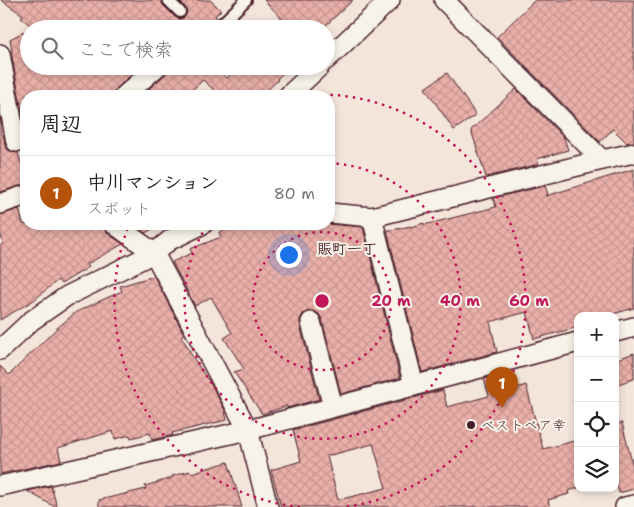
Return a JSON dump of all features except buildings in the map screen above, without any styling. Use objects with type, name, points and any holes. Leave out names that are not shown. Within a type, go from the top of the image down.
[{"type":"street","points":[[335,52],[390,0]]},
{"type":"street","points":[[444,0],[602,160]]},
{"type":"street","points":[[0,54],[14,144]]},
{"type":"street","points":[[131,90],[148,75]]},
{"type":"street","points":[[294,90],[310,75]]},
{"type":"street","points":[[335,213],[372,216],[634,153]]},
{"type":"street","points":[[0,204],[20,198]]},
{"type":"street","points":[[372,216],[414,386]]},
{"type":"street","points":[[122,230],[154,253],[248,430],[268,507]]},
{"type":"street","points":[[0,350],[30,321],[67,296],[154,253],[170,240],[191,230]]},
{"type":"street","points":[[311,322],[333,407]]},
{"type":"street","points":[[619,331],[634,327]]},
{"type":"street","points":[[0,486],[248,430],[574,343]]},
{"type":"street","points":[[625,507],[634,505]]},
{"type":"lane","points":[[168,0],[180,12]]},
{"type":"lane","points":[[225,20],[246,0]]},
{"type":"place","name":"中川マンション","points":[[502,408]]},
{"type":"place","name":"ベストペア幸","points":[[471,425]]},
{"type":"district","name":"賑町一丁","points":[[347,249]]}]
